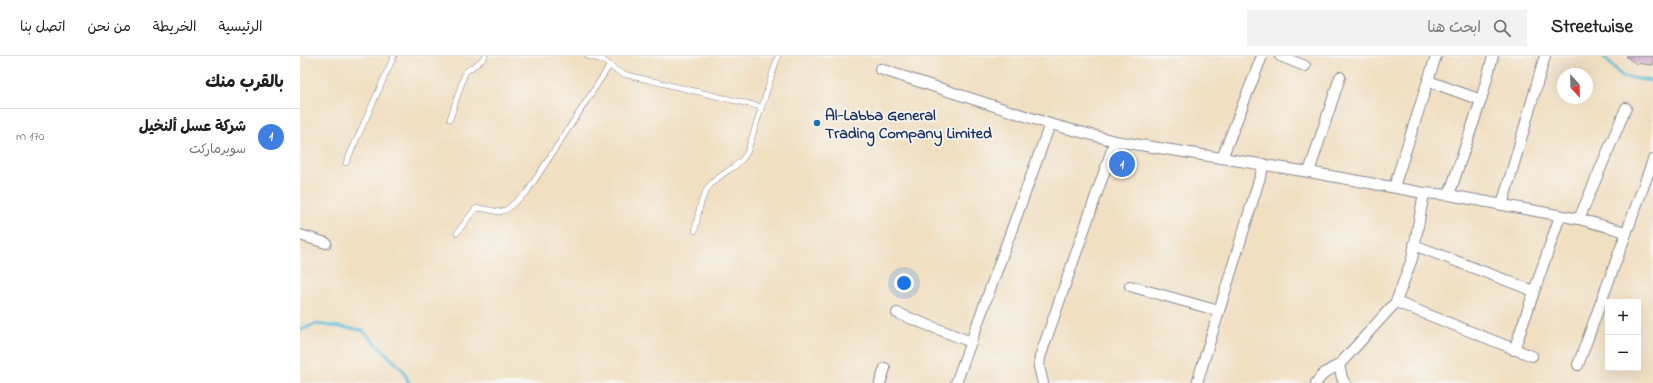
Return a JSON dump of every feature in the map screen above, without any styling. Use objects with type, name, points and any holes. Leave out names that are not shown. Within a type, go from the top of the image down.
[{"type":"street","points":[[1222,158],[1262,56]]},
{"type":"street","points":[[1280,56],[1305,66]]},
{"type":"street","points":[[1394,187],[1436,56]]},
{"type":"street","points":[[1450,195],[1481,100],[1493,56]]},
{"type":"street","points":[[1502,205],[1544,56]]},
{"type":"street","points":[[880,70],[1050,124],[1115,141],[1264,164],[1424,193],[1450,195],[1579,219],[1626,232]]},
{"type":"street","points":[[1309,172],[1340,77]]},
{"type":"street","points":[[1428,82],[1481,100]]},
{"type":"street","points":[[1579,219],[1626,108]]},
{"type":"street","points":[[956,383],[1050,124]]},
{"type":"street","points":[[1043,383],[1039,367],[1040,357],[1115,141]]},
{"type":"street","points":[[1578,365],[1653,160]]},
{"type":"street","points":[[1197,383],[1264,164]]},
{"type":"street","points":[[1316,383],[1328,370],[1340,365],[1396,302],[1406,277],[1424,193]]},
{"type":"street","points":[[1514,350],[1560,216]]},
{"type":"street","points":[[300,235],[326,243]]},
{"type":"street","points":[[1414,245],[1534,291]]},
{"type":"street","points":[[1130,286],[1219,311]]},
{"type":"street","points":[[1396,302],[1532,356]]},
{"type":"street","points":[[898,313],[971,342]]},
{"type":"street","points":[[1340,365],[1342,378],[1345,383]]},
{"type":"street","points":[[883,382],[885,368]]},
{"type":"lane","points":[[346,163],[394,56]]},
{"type":"lane","points":[[450,119],[465,73],[470,68],[481,62],[485,56]]},
{"type":"lane","points":[[588,56],[603,60],[623,74],[762,107]]},
{"type":"lane","points":[[695,231],[701,204],[706,190],[711,184],[736,166],[744,158],[749,148],[778,56]]},
{"type":"lane","points":[[457,233],[475,209],[480,208],[499,212],[506,210],[527,192],[610,66]]},
{"type":"building","points":[[1626,56],[1653,56],[1653,65],[1635,63]]},
{"type":"waterway","points":[[1603,56],[1623,77],[1653,81]]},
{"type":"waterway","points":[[300,330],[316,324],[362,330],[403,370],[409,383]]},
{"type":"place","name":"Al-Labba General Trading Company Limited","points":[[817,123]]},
{"type":"place","name":"شركة عسل ألنخيل","points":[[1122,164]]}]
